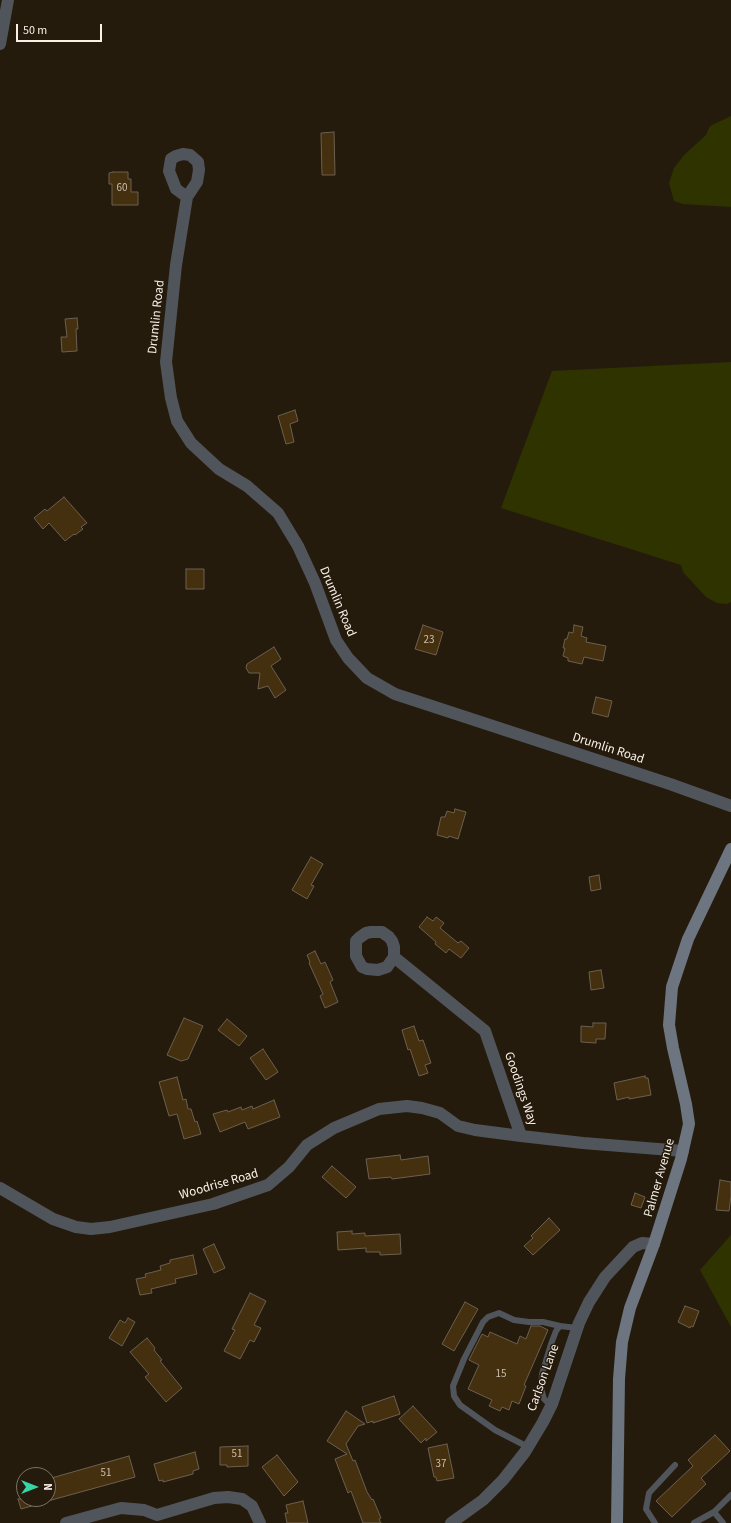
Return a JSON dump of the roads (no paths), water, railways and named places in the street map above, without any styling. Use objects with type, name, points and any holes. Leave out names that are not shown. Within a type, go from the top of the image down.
[{"type":"main road","name":"Palmer Avenue","points":[[618,1521],[618,1379],[622,1342],[630,1308],[654,1244],[683,1151],[689,1124],[669,1025],[672,987],[688,939],[731,851]]},
{"type":"street","points":[[0,44],[8,0]]},
{"type":"street","name":"Drumlin Road","points":[[187,197],[176,265],[166,362],[170,398],[177,421],[191,443],[219,469],[247,486],[278,513],[298,546],[315,584],[336,640],[348,658],[367,678],[394,694],[670,784],[731,806]]},
{"type":"street","name":"Goodings Way","points":[[394,957],[485,1031],[521,1136],[683,1151]]},
{"type":"street","name":"Woodrise Road","points":[[0,1188],[53,1219],[76,1227],[91,1229],[110,1227],[213,1204],[268,1185],[289,1167],[307,1145],[334,1128],[379,1109],[407,1106],[422,1108],[440,1113],[458,1126],[475,1130],[521,1136]]},
{"type":"street","name":"Carlson Lane","points":[[451,1523],[483,1500],[503,1480],[528,1447],[551,1406],[577,1328],[589,1302],[605,1277],[633,1248],[642,1243],[654,1244]]},
{"type":"street","points":[[66,1523],[121,1508],[144,1510],[156,1519],[214,1498],[228,1497],[242,1499],[252,1506],[260,1523]]},
{"type":"lane","points":[[528,1447],[495,1430],[460,1405],[454,1396],[453,1386],[464,1359],[483,1322],[488,1317],[499,1313],[514,1320],[543,1322],[577,1328]]},
{"type":"lane","points":[[551,1406],[544,1398],[541,1388],[542,1374],[556,1331],[560,1326]]},
{"type":"lane","points":[[656,1523],[646,1509],[649,1493],[675,1465]]},
{"type":"lane","points":[[694,1523],[714,1512],[731,1495]]},
{"type":"lane","points":[[714,1512],[723,1523]]}]
